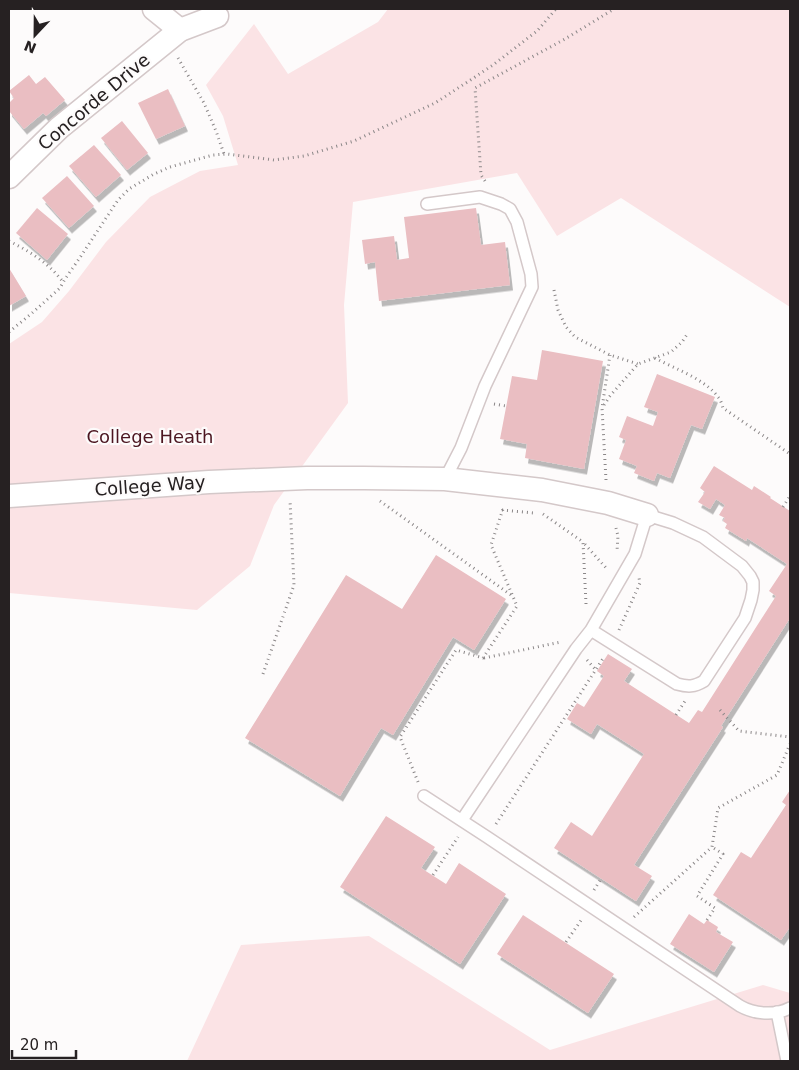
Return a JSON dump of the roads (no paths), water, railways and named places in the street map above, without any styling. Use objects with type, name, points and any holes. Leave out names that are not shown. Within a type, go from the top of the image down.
[{"type":"street","points":[[154,9],[174,35]]},
{"type":"street","name":"Concorde Drive","points":[[9,177],[59,128],[174,35],[217,16]]},
{"type":"street","name":"College Way","points":[[9,496],[210,482],[290,487],[364,478],[445,479],[542,490],[611,513],[646,515]]},
{"type":"lane","points":[[427,204],[480,197],[510,209],[517,222],[531,274],[532,287],[485,386],[461,448],[445,479]]},
{"type":"lane","points":[[464,822],[576,649],[591,630],[635,554],[646,515],[673,523],[703,537],[742,566],[753,582],[751,600],[745,618],[704,681],[695,686],[677,684],[591,630]]},
{"type":"lane","points":[[424,796],[740,1006],[749,1011],[763,1013],[788,1010],[790,1008]]},
{"type":"lane","points":[[777,1012],[787,1061]]},
{"type":"park label","name":"College Heath","points":[[150,437]]}]
